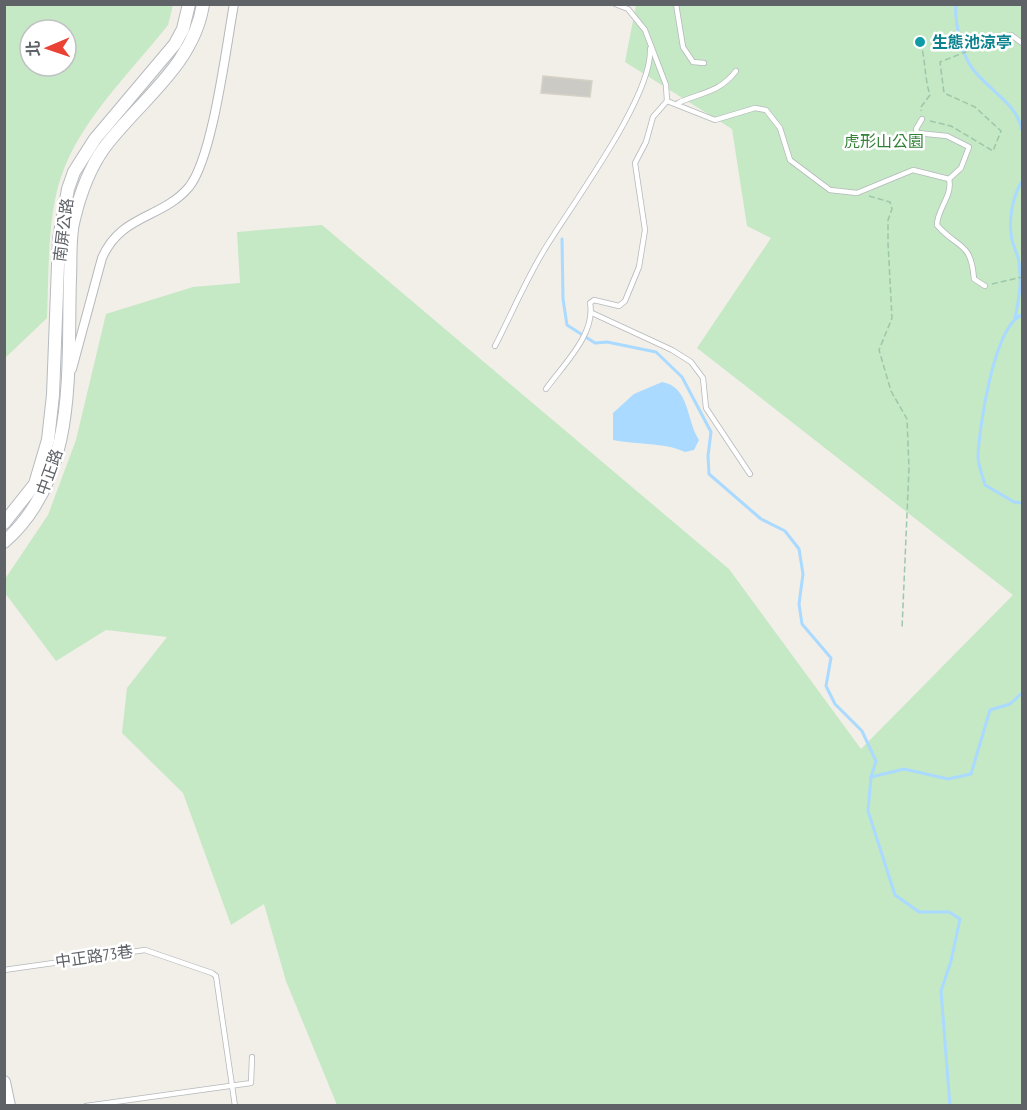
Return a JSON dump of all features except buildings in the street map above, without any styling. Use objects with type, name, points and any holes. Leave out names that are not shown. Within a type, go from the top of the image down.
[{"type":"main road","name":"南屏公路","points":[[51,424],[59,239],[68,189],[74,172],[95,139],[175,45],[183,28],[189,4]]},
{"type":"main road","name":"南屏公路","points":[[66,390],[73,222],[85,183],[104,148],[177,66],[195,35],[203,4]]},
{"type":"main road","name":"中正路","points":[[4,542],[24,523],[48,486],[60,445],[66,390]]},
{"type":"main road","name":"中正路","points":[[4,523],[35,484],[51,424]]},
{"type":"main road","points":[[4,1082],[9,1106]]},
{"type":"street","points":[[51,424],[66,390],[102,258],[109,244],[130,223],[182,194],[197,174],[204,158],[234,4]]},
{"type":"lane","points":[[495,346],[544,250],[601,162],[633,103],[651,63],[645,30],[628,9],[615,4]]},
{"type":"lane","points":[[676,4],[683,46],[693,62],[704,63]]},
{"type":"lane","points":[[1011,35],[1023,43]]},
{"type":"lane","points":[[546,389],[583,337],[592,313],[590,303],[594,300],[614,306],[625,301],[639,267],[645,230],[635,164],[646,142],[653,117],[667,101],[666,85],[656,52],[650,49]]},
{"type":"lane","points":[[678,103],[697,94],[720,88],[736,71]]},
{"type":"lane","points":[[667,101],[678,103],[715,120],[755,108],[766,110],[780,128],[790,160],[830,190],[857,193],[913,170],[949,179]]},
{"type":"lane","points":[[922,119],[917,133],[947,136],[969,147],[961,168],[949,179]]},
{"type":"lane","points":[[949,179],[951,185],[937,218],[937,225],[955,239],[972,259],[974,279],[985,286]]},
{"type":"lane","points":[[592,313],[672,350],[691,362],[703,378],[706,408],[750,474]]},
{"type":"lane","name":"中正路73巷","points":[[4,970],[145,950],[216,976],[233,1084]]},
{"type":"lane","points":[[86,1106],[251,1083],[252,1057]]},
{"type":"lane","points":[[233,1084],[235,1106]]},
{"type":"path","points":[[920,42],[925,57],[925,82],[930,94],[921,107],[922,119],[951,126],[993,151],[1001,131],[975,107],[944,93],[940,62],[1011,35]]},
{"type":"path","points":[[857,193],[890,202],[892,209],[888,220],[888,243],[892,318],[879,350],[891,391],[907,419],[909,468],[902,629]]},
{"type":"path","points":[[985,286],[1023,277]]},
{"type":"green space","points":[[5,4],[173,5],[168,25],[93,116],[61,177],[53,210],[47,318],[5,358]]},
{"type":"green space","name":"虎形山公園","points":[[636,5],[1022,5],[1022,1105],[337,1105],[286,981],[264,904],[231,925],[183,793],[122,733],[127,688],[167,637],[106,630],[56,661],[5,593],[5,579],[48,515],[76,440],[106,314],[193,287],[240,283],[237,232],[322,225],[729,569],[861,749],[1013,595],[697,348],[771,238],[747,226],[732,129],[625,62]]},
{"type":"water","points":[[662,382],[678,390],[683,397],[699,440],[694,450],[685,452],[668,447],[613,440],[613,413],[634,394]]},
{"type":"waterway","points":[[956,4],[956,19],[968,62],[1008,104],[1019,120],[1022,130]]},
{"type":"waterway","points":[[1015,318],[1020,277],[1018,259],[1012,240],[1011,217],[1013,202],[1022,181]]},
{"type":"waterway","points":[[562,239],[563,299],[567,325],[595,343],[607,342],[656,352],[682,377],[711,432],[708,456],[709,474],[761,519],[785,531],[799,549],[803,574],[799,604],[802,624],[831,658],[826,686],[835,704],[862,731],[876,761],[871,777]]},
{"type":"waterway","points":[[1022,315],[1012,323],[1003,337],[996,357],[981,424],[978,457],[985,485],[1014,502],[1022,503]]},
{"type":"waterway","points":[[950,1106],[941,991],[951,961],[960,919],[949,912],[919,912],[895,895],[868,811],[871,777],[904,769],[948,779],[971,774],[990,710],[1010,704],[1022,693]]},
{"type":"place","name":"生態池涼亭","points":[[920,42]]}]
